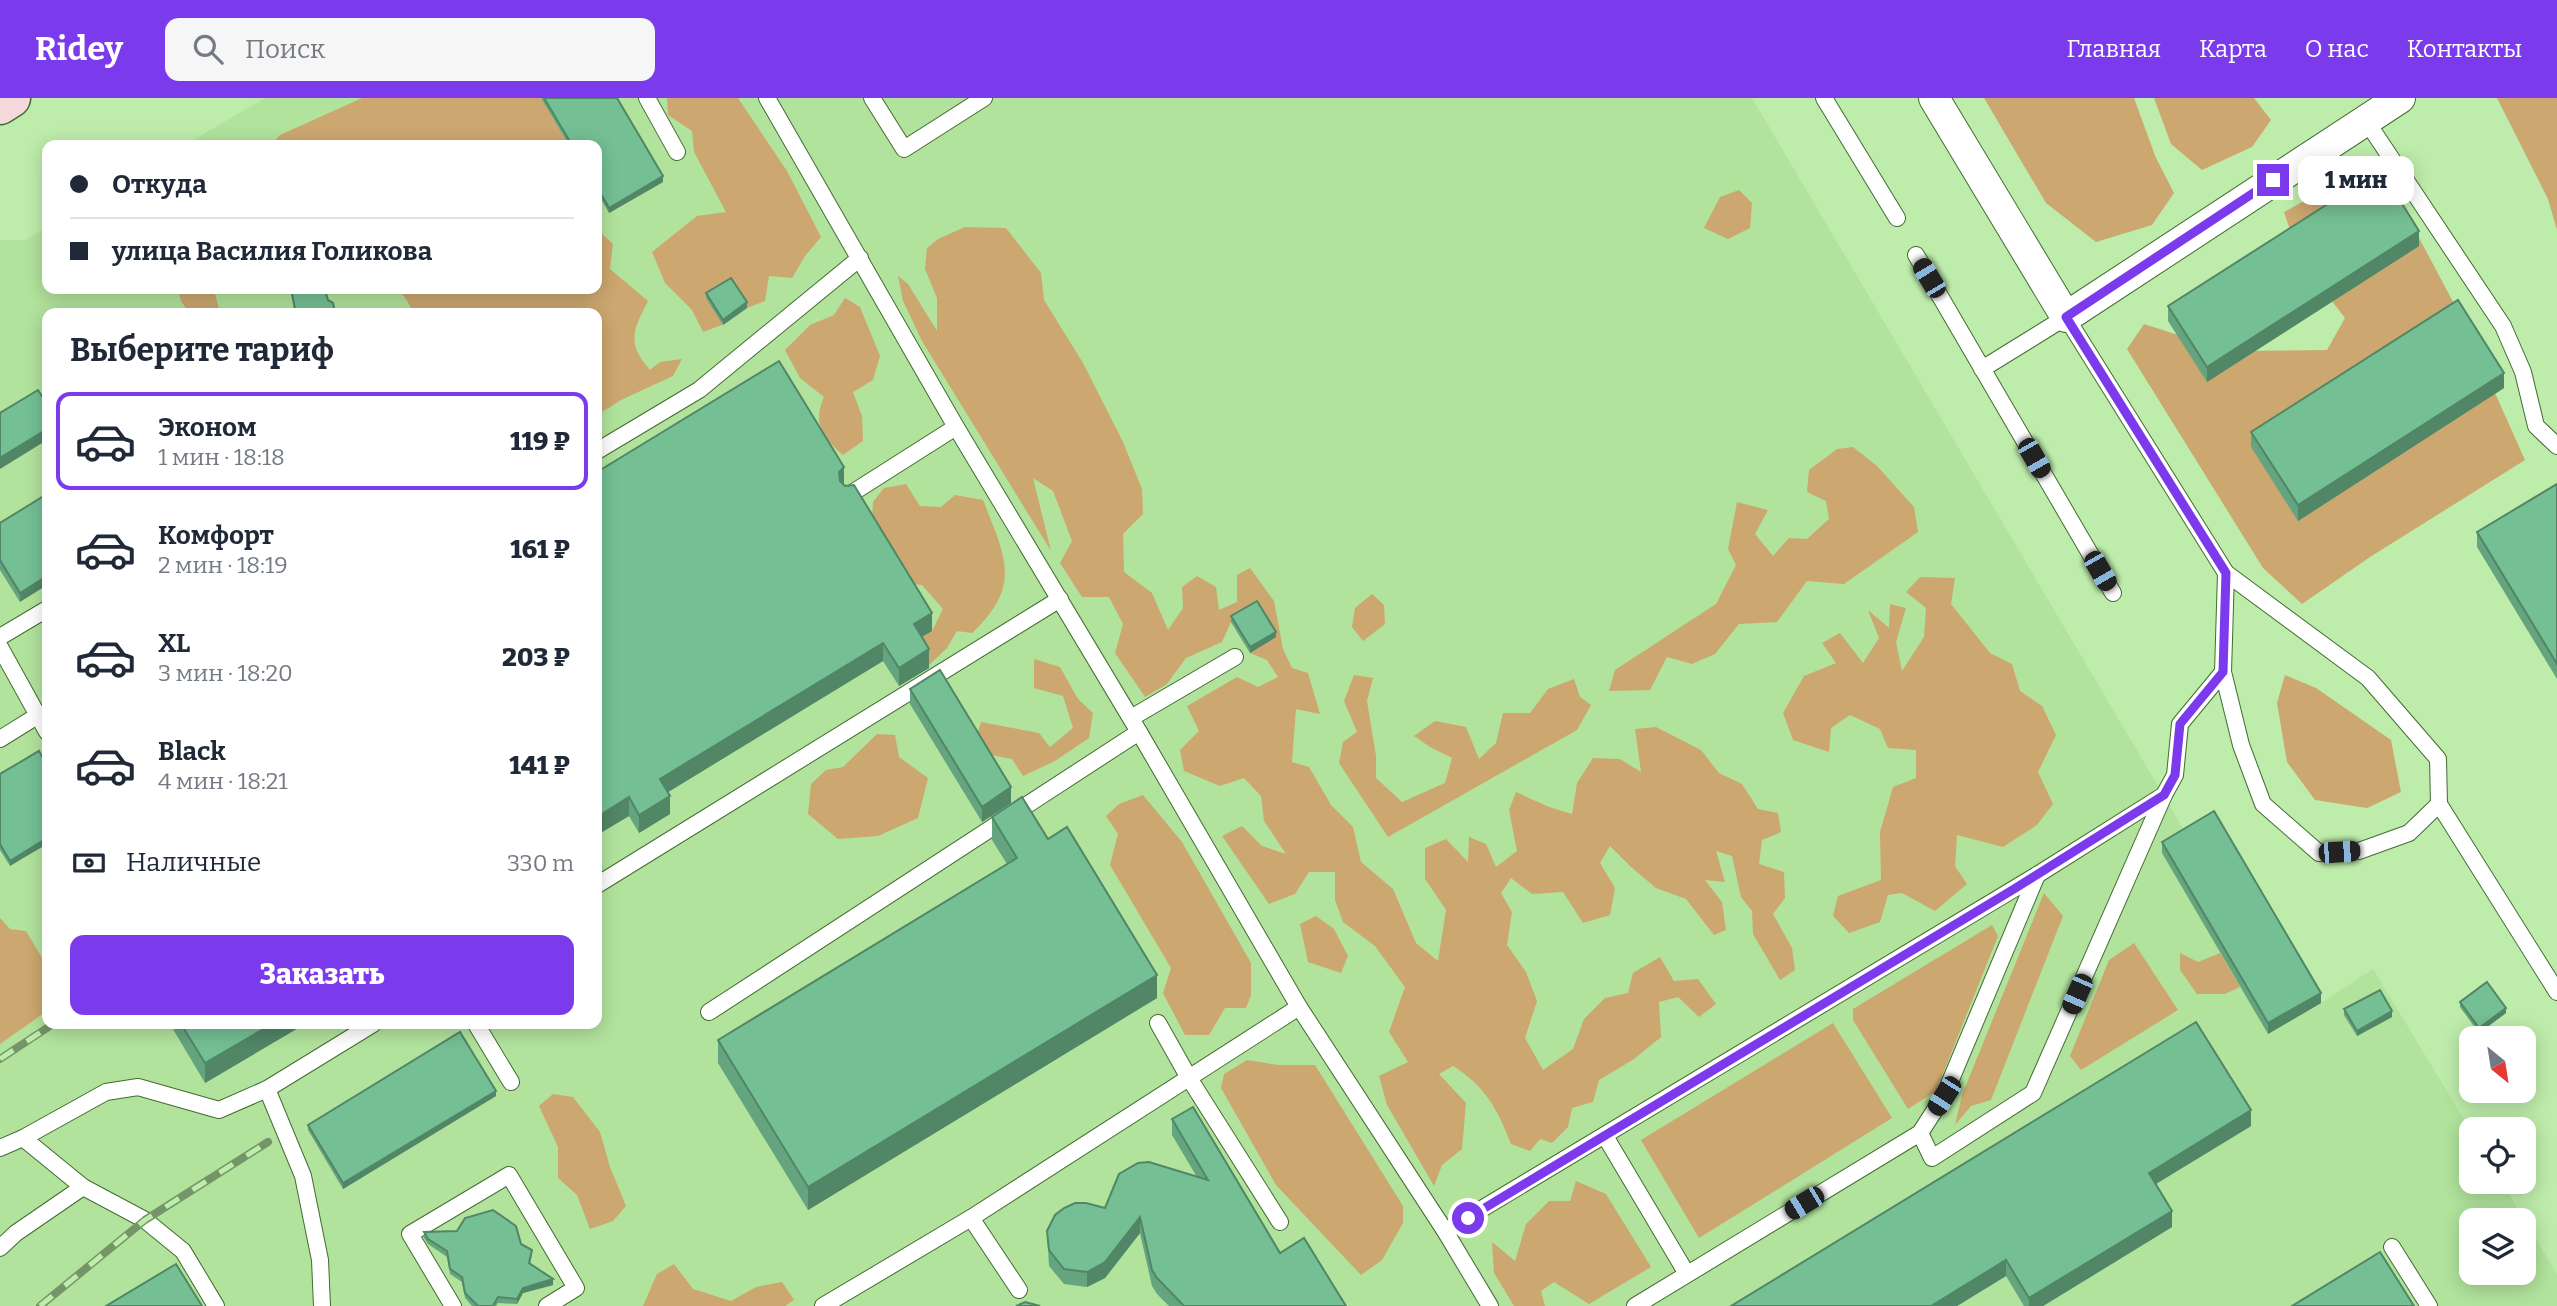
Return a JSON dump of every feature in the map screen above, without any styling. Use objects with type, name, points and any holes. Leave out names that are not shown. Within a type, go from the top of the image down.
[{"type":"main road","points":[[0,105],[11,98]]},
{"type":"street","points":[[1934,98],[2066,317],[2400,98]]},
{"type":"lane","points":[[647,98],[677,152]]},
{"type":"lane","points":[[767,98],[956,427],[1135,725],[1299,1007],[1446,1231],[1490,1306]]},
{"type":"lane","points":[[872,98],[904,149],[984,98]]},
{"type":"lane","points":[[1824,98],[1897,218]]},
{"type":"lane","points":[[2365,119],[2503,326],[2523,372],[2536,426],[2557,446]]},
{"type":"lane","points":[[1916,255],[2113,593]]},
{"type":"lane","points":[[602,448],[699,390],[860,258]]},
{"type":"lane","points":[[1982,369],[2066,317],[2226,573],[2368,678],[2438,759],[2439,804],[2557,992]]},
{"type":"lane","points":[[849,495],[956,427]]},
{"type":"lane","points":[[2226,573],[2223,672],[2241,745],[2263,804],[2319,853],[2359,850],[2409,832],[2439,804]]},
{"type":"lane","points":[[602,882],[1060,599]]},
{"type":"lane","points":[[0,637],[42,612]]},
{"type":"lane","points":[[0,647],[42,724]]},
{"type":"lane","points":[[709,1013],[1235,657]]},
{"type":"lane","points":[[1920,1132],[1932,1158],[2033,1093],[2175,775],[2180,724],[2223,672]]},
{"type":"lane","points":[[0,739],[37,716]]},
{"type":"lane","points":[[1446,1231],[2037,875],[2164,795]]},
{"type":"lane","points":[[1635,1306],[1920,1132],[1944,1096],[2037,875]]},
{"type":"lane","points":[[823,1306],[971,1218],[1299,1007]]},
{"type":"lane","points":[[1158,1023],[1189,1078],[1280,1222]]},
{"type":"lane","points":[[0,1148],[106,1092],[138,1087],[219,1110],[267,1089],[365,1029]]},
{"type":"lane","points":[[479,1029],[511,1082]]},
{"type":"lane","points":[[267,1089],[303,1176],[320,1260],[322,1306]]},
{"type":"lane","points":[[1605,1136],[1687,1274]]},
{"type":"lane","points":[[23,1138],[83,1187],[145,1220],[183,1251],[216,1306]]},
{"type":"lane","points":[[446,1303],[410,1234],[509,1175],[576,1288],[547,1306]]},
{"type":"lane","points":[[0,1248],[16,1233],[83,1187]]},
{"type":"lane","points":[[971,1218],[1019,1290]]},
{"type":"lane","points":[[2392,1247],[2429,1306]]},
{"type":"shaded area","points":[[265,98],[1752,98],[2188,837],[2268,1034],[2373,969],[2463,1117],[2459,1117],[2459,1194],[2509,1194],[2517,1208],[2459,1208],[2459,1285],[2536,1285],[2536,1239],[2557,1274],[2557,1306],[0,1306],[0,240],[25,240],[42,230],[42,294],[602,294],[602,140],[194,140]]},
{"type":"shaded area","points":[[362,98],[541,98],[566,140],[276,140],[280,135]]},
{"type":"shaded area","points":[[667,98],[738,98],[787,171],[821,237],[792,278],[769,276],[765,301],[747,308],[731,283],[722,325],[703,332],[692,310],[665,283],[652,252],[697,216],[726,212],[694,152],[692,131],[668,115]]},
{"type":"shaded area","points":[[1984,98],[2134,98],[2156,158],[2174,193],[2152,225],[2096,242],[2046,203]]},
{"type":"shaded area","points":[[2154,98],[2254,98],[2271,120],[2252,147],[2202,170],[2171,144]]},
{"type":"shaded area","points":[[2497,98],[2557,98],[2557,230],[2548,199]]},
{"type":"shaded area","points":[[2347,177],[2400,202],[2460,315],[2525,460],[2370,557],[2302,604],[2263,568],[2127,349],[2144,324],[2228,351],[2327,350],[2345,318],[2300,260],[2284,212]]},
{"type":"shaded area","points":[[1739,190],[1752,203],[1750,228],[1728,239],[1704,228],[1720,197]]},
{"type":"shaded area","points":[[965,227],[1006,228],[1041,273],[1044,300],[1083,363],[1123,442],[1142,489],[1143,514],[1123,534],[1124,572],[1152,593],[1168,630],[1183,608],[1182,587],[1197,576],[1216,587],[1219,610],[1237,602],[1237,575],[1250,568],[1274,601],[1283,649],[1292,668],[1308,673],[1320,714],[1296,709],[1292,762],[1309,767],[1331,805],[1353,827],[1361,862],[1393,889],[1416,943],[1438,961],[1446,910],[1425,879],[1425,848],[1446,839],[1468,862],[1469,837],[1486,844],[1496,867],[1517,851],[1509,810],[1516,792],[1572,814],[1577,783],[1593,758],[1620,759],[1641,772],[1635,729],[1656,727],[1701,750],[1719,773],[1742,784],[1758,809],[1778,813],[1781,832],[1762,840],[1759,864],[1784,872],[1785,898],[1773,914],[1792,948],[1795,970],[1780,980],[1753,934],[1752,911],[1741,897],[1732,856],[1716,851],[1725,882],[1705,880],[1722,902],[1726,930],[1714,935],[1686,899],[1656,888],[1610,846],[1600,863],[1615,888],[1610,915],[1583,923],[1563,892],[1532,894],[1511,878],[1501,893],[1512,912],[1507,945],[1526,972],[1537,1001],[1525,1038],[1543,1070],[1573,1049],[1584,1019],[1605,998],[1628,993],[1633,973],[1660,957],[1674,981],[1698,979],[1716,1004],[1699,1017],[1678,997],[1659,1002],[1661,1037],[1634,1059],[1599,1080],[1593,1102],[1572,1108],[1568,1127],[1552,1143],[1540,1139],[1530,1151],[1511,1144],[1501,1120],[1474,1082],[1453,1066],[1439,1074],[1466,1103],[1462,1149],[1442,1165],[1434,1186],[1387,1105],[1379,1076],[1408,1062],[1389,1032],[1405,987],[1375,946],[1343,922],[1335,900],[1335,872],[1309,872],[1295,894],[1269,904],[1222,836],[1242,826],[1262,846],[1286,854],[1264,821],[1261,796],[1244,778],[1220,786],[1184,771],[1180,750],[1199,731],[1187,706],[1237,677],[1258,687],[1278,677],[1267,660],[1250,653],[1275,637],[1231,622],[1222,642],[1186,658],[1167,684],[1145,697],[1115,653],[1123,624],[1109,597],[1082,597],[1060,563],[1072,541],[1053,491],[1033,478],[1051,551],[922,341],[903,301],[898,276],[908,284],[937,331],[937,298],[925,269],[927,248],[938,239]]},
{"type":"shaded area","points":[[602,234],[613,244],[610,269],[648,301],[634,336],[637,352],[642,360],[650,370],[660,362],[682,359],[673,376],[602,412],[602,308],[411,308],[401,294],[602,294]]},
{"type":"shaded area","points":[[179,294],[215,294],[219,308],[186,308]]},
{"type":"shaded area","points":[[845,298],[860,307],[880,356],[873,380],[853,392],[862,416],[863,441],[843,455],[821,429],[819,415],[824,397],[800,378],[785,350],[810,325],[834,315]]},
{"type":"shaded area","points":[[1853,447],[1877,466],[1914,507],[1918,532],[1844,584],[1807,581],[1777,622],[1739,624],[1715,654],[1692,664],[1667,657],[1650,690],[1609,691],[1615,670],[1716,604],[1736,565],[1728,549],[1737,502],[1768,510],[1755,534],[1773,556],[1789,538],[1807,539],[1829,519],[1826,501],[1807,492],[1809,470],[1837,449]]},
{"type":"shaded area","points":[[906,484],[920,506],[941,507],[955,495],[983,500],[998,538],[1005,570],[1004,585],[988,616],[972,633],[957,631],[947,648],[928,666],[914,643],[932,631],[943,609],[922,585],[902,583],[871,532],[873,502],[884,488]]},
{"type":"shaded area","points":[[1920,577],[1955,578],[1951,604],[1990,653],[2012,664],[2020,691],[2042,706],[2056,735],[2038,772],[2053,804],[2037,825],[2003,847],[1957,835],[1955,866],[1967,884],[1935,911],[1902,893],[1888,895],[1880,922],[1849,933],[1833,916],[1838,896],[1881,880],[1880,832],[1893,787],[1916,778],[1916,750],[1888,748],[1880,729],[1850,715],[1831,728],[1829,752],[1793,740],[1783,713],[1804,676],[1836,663],[1822,643],[1840,633],[1863,663],[1879,638],[1868,610],[1889,628],[1890,604],[1906,608],[1896,642],[1902,671],[1924,637],[1926,608],[1906,592]]},
{"type":"shaded area","points":[[1372,594],[1384,605],[1385,624],[1363,641],[1352,627],[1355,608]]},
{"type":"shaded area","points":[[1034,659],[1060,667],[1078,699],[1093,713],[1089,738],[1055,761],[1023,776],[1012,759],[991,755],[977,735],[981,722],[1039,733],[1050,747],[1073,728],[1063,696],[1034,688]]},
{"type":"shaded area","points":[[1354,675],[1373,678],[1367,701],[1376,756],[1376,778],[1402,802],[1445,783],[1452,758],[1414,736],[1435,721],[1466,727],[1479,759],[1496,743],[1503,713],[1530,713],[1548,689],[1574,679],[1580,697],[1591,705],[1577,730],[1388,837],[1339,763],[1343,742],[1357,732],[1344,701]]},
{"type":"shaded area","points":[[2285,675],[2316,688],[2391,740],[2401,792],[2367,808],[2315,800],[2287,762],[2277,703]]},
{"type":"shaded area","points":[[877,734],[895,735],[899,757],[928,778],[918,818],[878,836],[838,839],[808,814],[811,784],[826,770],[843,767]]},
{"type":"shaded area","points":[[1143,795],[1182,842],[1251,963],[1251,995],[1246,1008],[1225,1008],[1209,1035],[1185,1035],[1163,993],[1171,968],[1110,865],[1118,834],[1106,816],[1119,804]]},
{"type":"shaded area","points":[[2044,893],[2063,916],[1991,1100],[1971,1106],[1955,1125],[1962,1095]]},
{"type":"shaded area","points":[[1316,916],[1334,929],[1348,956],[1341,973],[1308,962],[1300,924]]},
{"type":"shaded area","points":[[0,918],[10,929],[26,931],[42,958],[42,1015],[0,1044]]},
{"type":"shaded area","points":[[1992,925],[1998,936],[1936,1091],[1908,1109],[1853,1020],[1853,1009]]},
{"type":"shaded area","points":[[2134,943],[2178,1010],[2081,1070],[2070,1056],[2109,960]]},
{"type":"shaded area","points":[[2180,953],[2198,962],[2220,953],[2240,987],[2225,994],[2197,994],[2180,970]]},
{"type":"shaded area","points":[[1833,1023],[1892,1118],[1699,1238],[1641,1140]]},
{"type":"shaded area","points":[[1247,1060],[1278,1065],[1315,1065],[1403,1206],[1403,1223],[1382,1260],[1361,1275],[1276,1185],[1221,1088],[1224,1074]]},
{"type":"shaded area","points":[[553,1094],[573,1097],[600,1132],[610,1167],[626,1206],[613,1221],[590,1229],[577,1195],[558,1178],[558,1147],[539,1106]]},
{"type":"shaded area","points":[[1576,1181],[1606,1194],[1651,1267],[1589,1304],[1554,1282],[1541,1291],[1545,1306],[1514,1306],[1494,1273],[1492,1242],[1515,1261],[1526,1224],[1549,1201],[1570,1201]]},
{"type":"shaded area","points":[[674,1264],[693,1289],[731,1301],[756,1287],[782,1282],[794,1300],[785,1306],[643,1306],[657,1274]]},
{"type":"building","points":[[544,98],[617,98],[663,176],[609,208],[602,196],[602,140],[569,140]]},
{"type":"building","points":[[2381,170],[2419,231],[2207,367],[2168,306]]},
{"type":"building","points":[[731,278],[747,302],[723,320],[706,293]]},
{"type":"building","points":[[292,294],[326,294],[334,308],[295,308]]},
{"type":"building","points":[[2458,300],[2504,373],[2298,505],[2251,432]]},
{"type":"building","points":[[779,361],[844,467],[839,472],[840,481],[845,486],[854,485],[932,613],[914,624],[929,649],[899,668],[883,643],[660,779],[670,796],[639,815],[629,797],[602,814],[602,469]]},
{"type":"building","points":[[38,390],[42,396],[42,432],[0,458],[0,413]]},
{"type":"building","points":[[2557,484],[2557,664],[2477,532]]},
{"type":"building","points":[[42,497],[42,579],[20,593],[0,560],[0,523]]},
{"type":"building","points":[[1257,601],[1276,632],[1250,647],[1231,616]]},
{"type":"building","points":[[940,670],[1011,787],[982,807],[910,689]]},
{"type":"building","points":[[39,751],[42,756],[42,841],[10,861],[0,844],[0,774]]},
{"type":"building","points":[[1022,797],[1048,839],[1067,827],[1157,975],[808,1187],[718,1040],[1017,858],[992,817]]},
{"type":"building","points":[[2214,811],[2321,993],[2268,1023],[2162,842]]},
{"type":"building","points":[[2487,982],[2506,1008],[2482,1026],[2478,1026],[2460,1002]]},
{"type":"building","points":[[2380,990],[2392,1011],[2357,1031],[2344,1009]]},
{"type":"building","points":[[2196,1022],[2251,1110],[2149,1173],[2172,1211],[2029,1298],[2006,1260],[1931,1306],[1731,1306]]},
{"type":"building","points":[[184,1029],[263,1029],[205,1063]]},
{"type":"building","points":[[460,1032],[496,1091],[343,1183],[308,1125]]},
{"type":"building","points":[[1193,1107],[1280,1253],[1304,1238],[1346,1306],[1184,1306],[1152,1270],[1140,1217],[1105,1262],[1087,1272],[1064,1269],[1049,1250],[1047,1231],[1055,1215],[1075,1203],[1105,1208],[1119,1174],[1138,1163],[1149,1162],[1208,1180],[1172,1119]]},
{"type":"building","points":[[493,1210],[516,1226],[521,1244],[532,1250],[529,1263],[553,1279],[523,1288],[517,1299],[498,1297],[493,1306],[478,1306],[465,1293],[462,1277],[450,1269],[447,1251],[428,1239],[424,1232],[457,1231],[465,1218]]},
{"type":"building","points":[[2380,1252],[2414,1306],[2292,1306]]},
{"type":"building","points":[[176,1264],[202,1306],[106,1306]]},
{"type":"building","points":[[1025,1302],[1040,1306],[1016,1306]]},
{"type":"railway","points":[[0,1059],[45,1029]]},
{"type":"railway","points":[[40,1306],[145,1220],[268,1142]]},
{"type":"route","points":[[1468,1218],[2014,889],[2164,795],[2175,775],[2180,724],[2223,672],[2226,573],[2066,317],[2273,180]]}]
